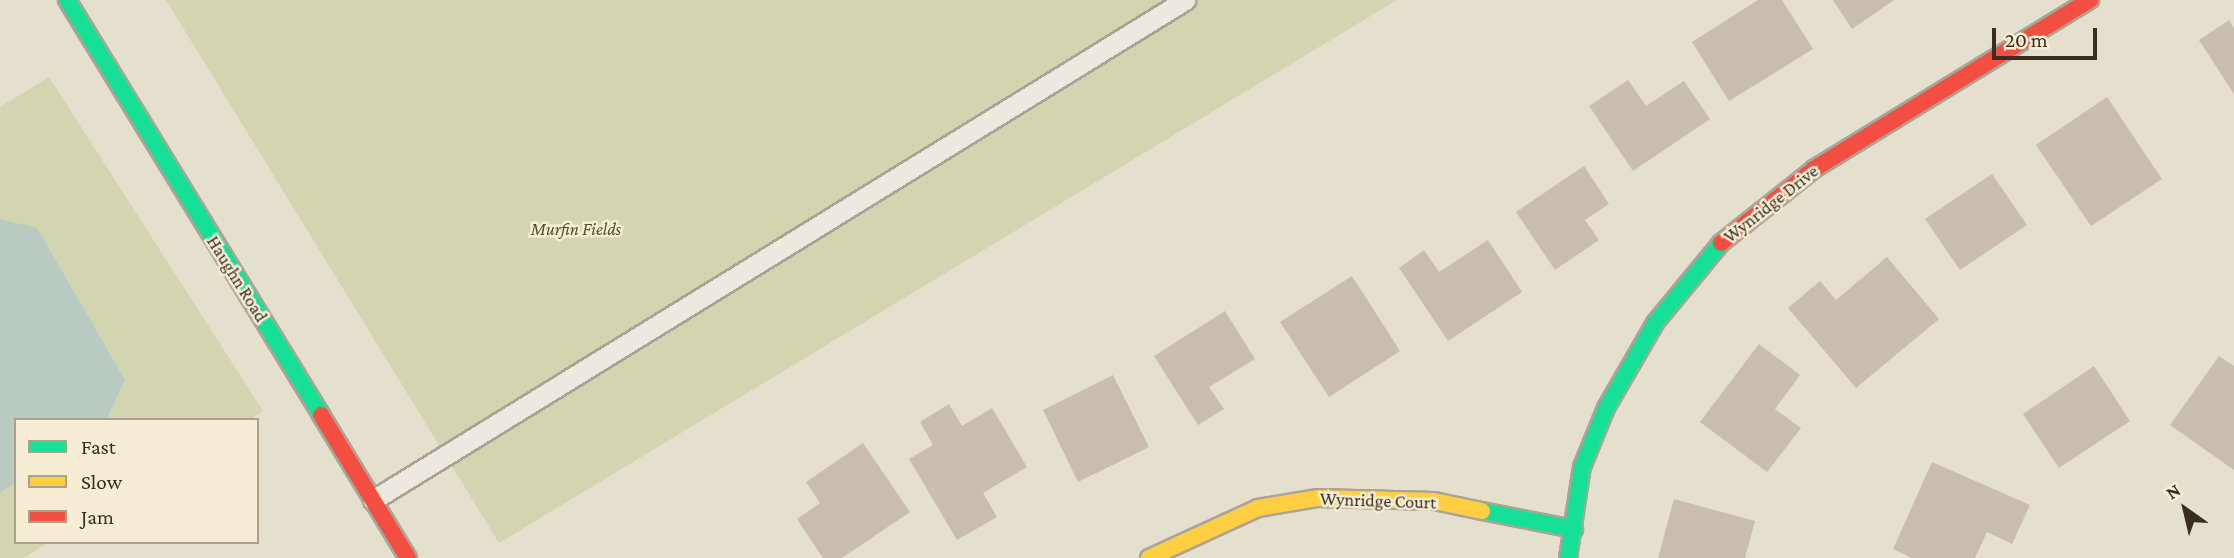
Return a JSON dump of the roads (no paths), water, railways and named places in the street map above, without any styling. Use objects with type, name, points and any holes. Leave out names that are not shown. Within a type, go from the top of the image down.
[{"type":"street","name":"Haughn Road","points":[[67,0],[408,558]]},
{"type":"street","name":"Wynridge Drive","points":[[1568,558],[1582,467],[1606,408],[1655,323],[1722,242],[1814,169],[2090,0]]},
{"type":"street","name":"Wynridge Court","points":[[1149,558],[1258,508],[1318,498],[1434,501],[1574,529]]},
{"type":"lane","points":[[373,500],[1185,0]]},
{"type":"park label","name":"Murfin Fields","points":[[576,229]]}]
